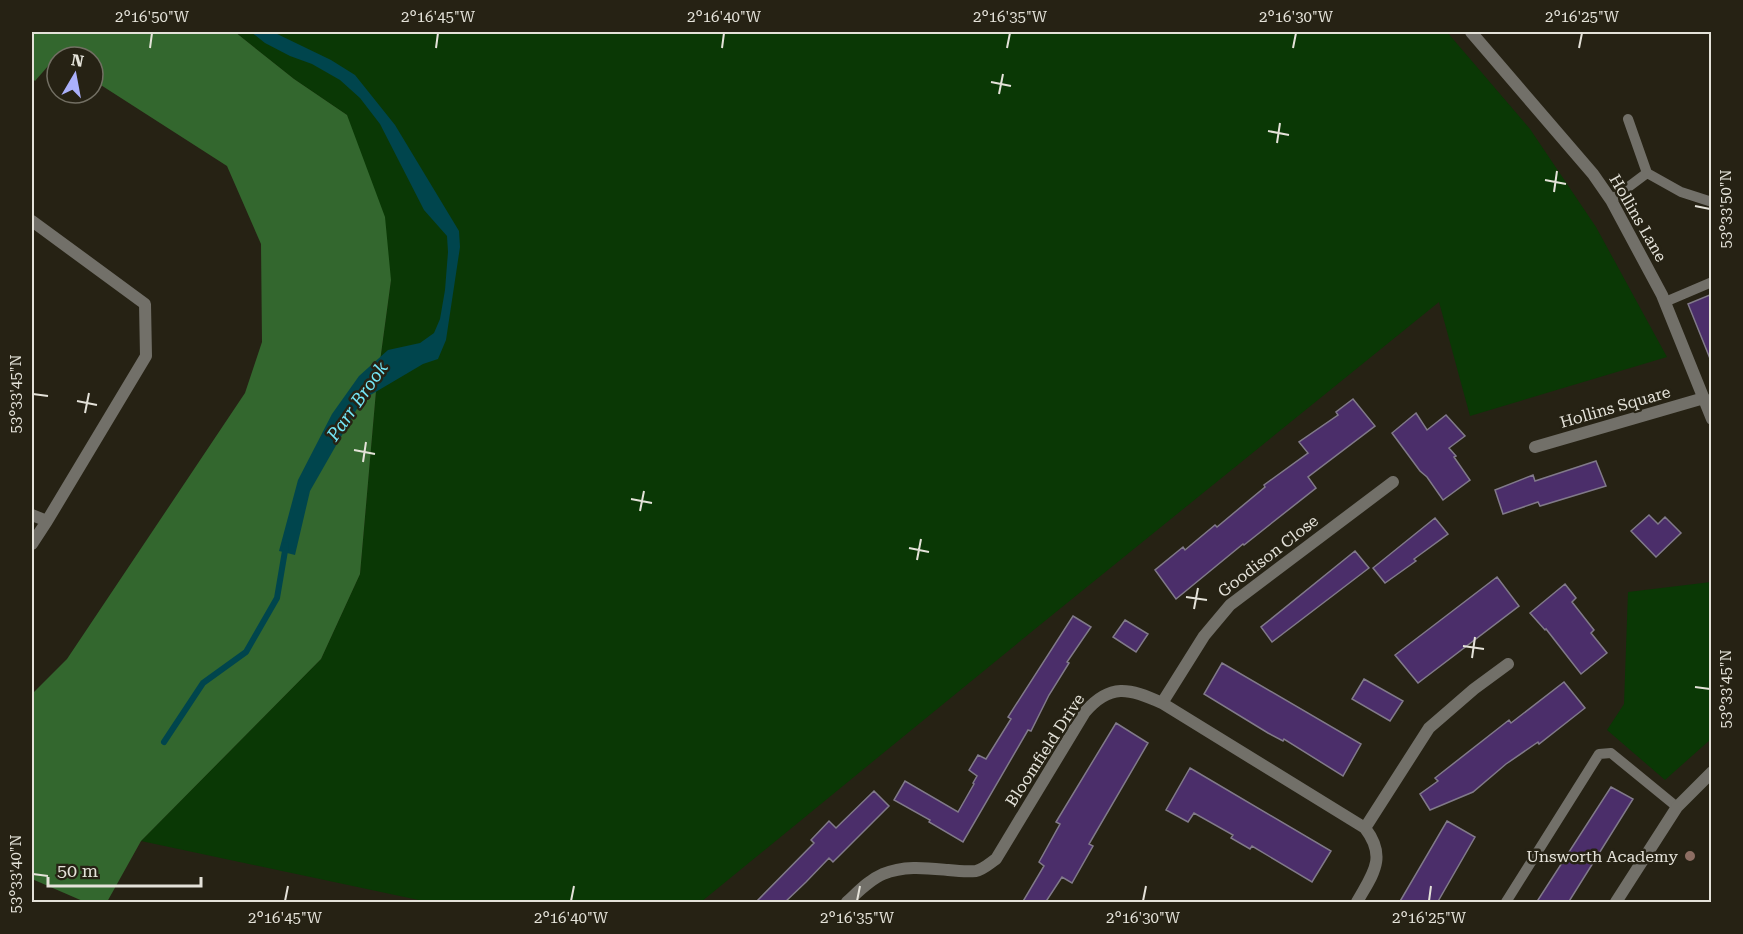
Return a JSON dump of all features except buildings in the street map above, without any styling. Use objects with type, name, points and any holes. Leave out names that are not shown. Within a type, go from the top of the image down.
[{"type":"street","name":"Hollins Lane","points":[[1471,32],[1593,174],[1611,200],[1665,302],[1712,419]]},
{"type":"street","points":[[32,221],[145,304],[146,356],[32,544]]},
{"type":"street","name":"Hollins Square","points":[[1535,447],[1704,398]]},
{"type":"street","name":"Goodison Close","points":[[1162,702],[1204,636],[1230,605],[1393,482]]},
{"type":"street","points":[[32,515],[47,521]]},
{"type":"street","points":[[1357,903],[1376,867],[1375,846],[1365,828],[1429,728],[1474,689],[1508,664]]},
{"type":"street","name":"Bloomfield Drive","points":[[847,903],[867,884],[882,874],[898,869],[922,868],[963,872],[977,870],[996,859],[1085,712],[1104,694],[1121,691],[1142,694],[1162,702],[1365,828]]},
{"type":"street","points":[[1616,903],[1677,807],[1712,772]]},
{"type":"lane","points":[[1628,119],[1647,173],[1681,192],[1712,202]]},
{"type":"lane","points":[[1611,200],[1647,173]]},
{"type":"lane","points":[[1665,302],[1712,282]]},
{"type":"lane","points":[[1506,903],[1599,754],[1611,753],[1677,807]]},
{"type":"green space","points":[[32,32],[235,32],[294,79],[347,115],[385,217],[391,280],[376,391],[360,574],[321,659],[141,841],[107,902],[85,902],[32,879],[32,694],[67,659],[245,393],[262,342],[261,244],[227,166],[105,88],[105,45],[45,45],[45,70],[35,81],[32,78]]},
{"type":"green space","points":[[235,32],[1447,32],[1530,129],[1596,227],[1667,357],[1470,416],[1439,302],[701,902],[428,902],[141,841],[321,659],[360,574],[376,391],[391,280],[347,115],[294,79]]},
{"type":"green space","points":[[1711,582],[1711,739],[1665,780],[1607,730],[1624,704],[1628,592]]},
{"type":"water","points":[[251,32],[273,32],[331,60],[355,75],[395,125],[459,231],[460,247],[446,340],[438,359],[423,364],[362,400],[310,491],[295,555],[279,551],[298,480],[332,414],[359,376],[388,350],[420,343],[434,333],[440,319],[445,290],[447,236],[424,210],[380,124],[360,98],[340,80],[312,64],[265,43]]},
{"type":"waterway","name":"Parr Brook","points":[[164,742],[203,683],[246,652],[277,598],[286,545]]},
{"type":"place","name":"Unsworth Academy","points":[[1690,856]]}]
